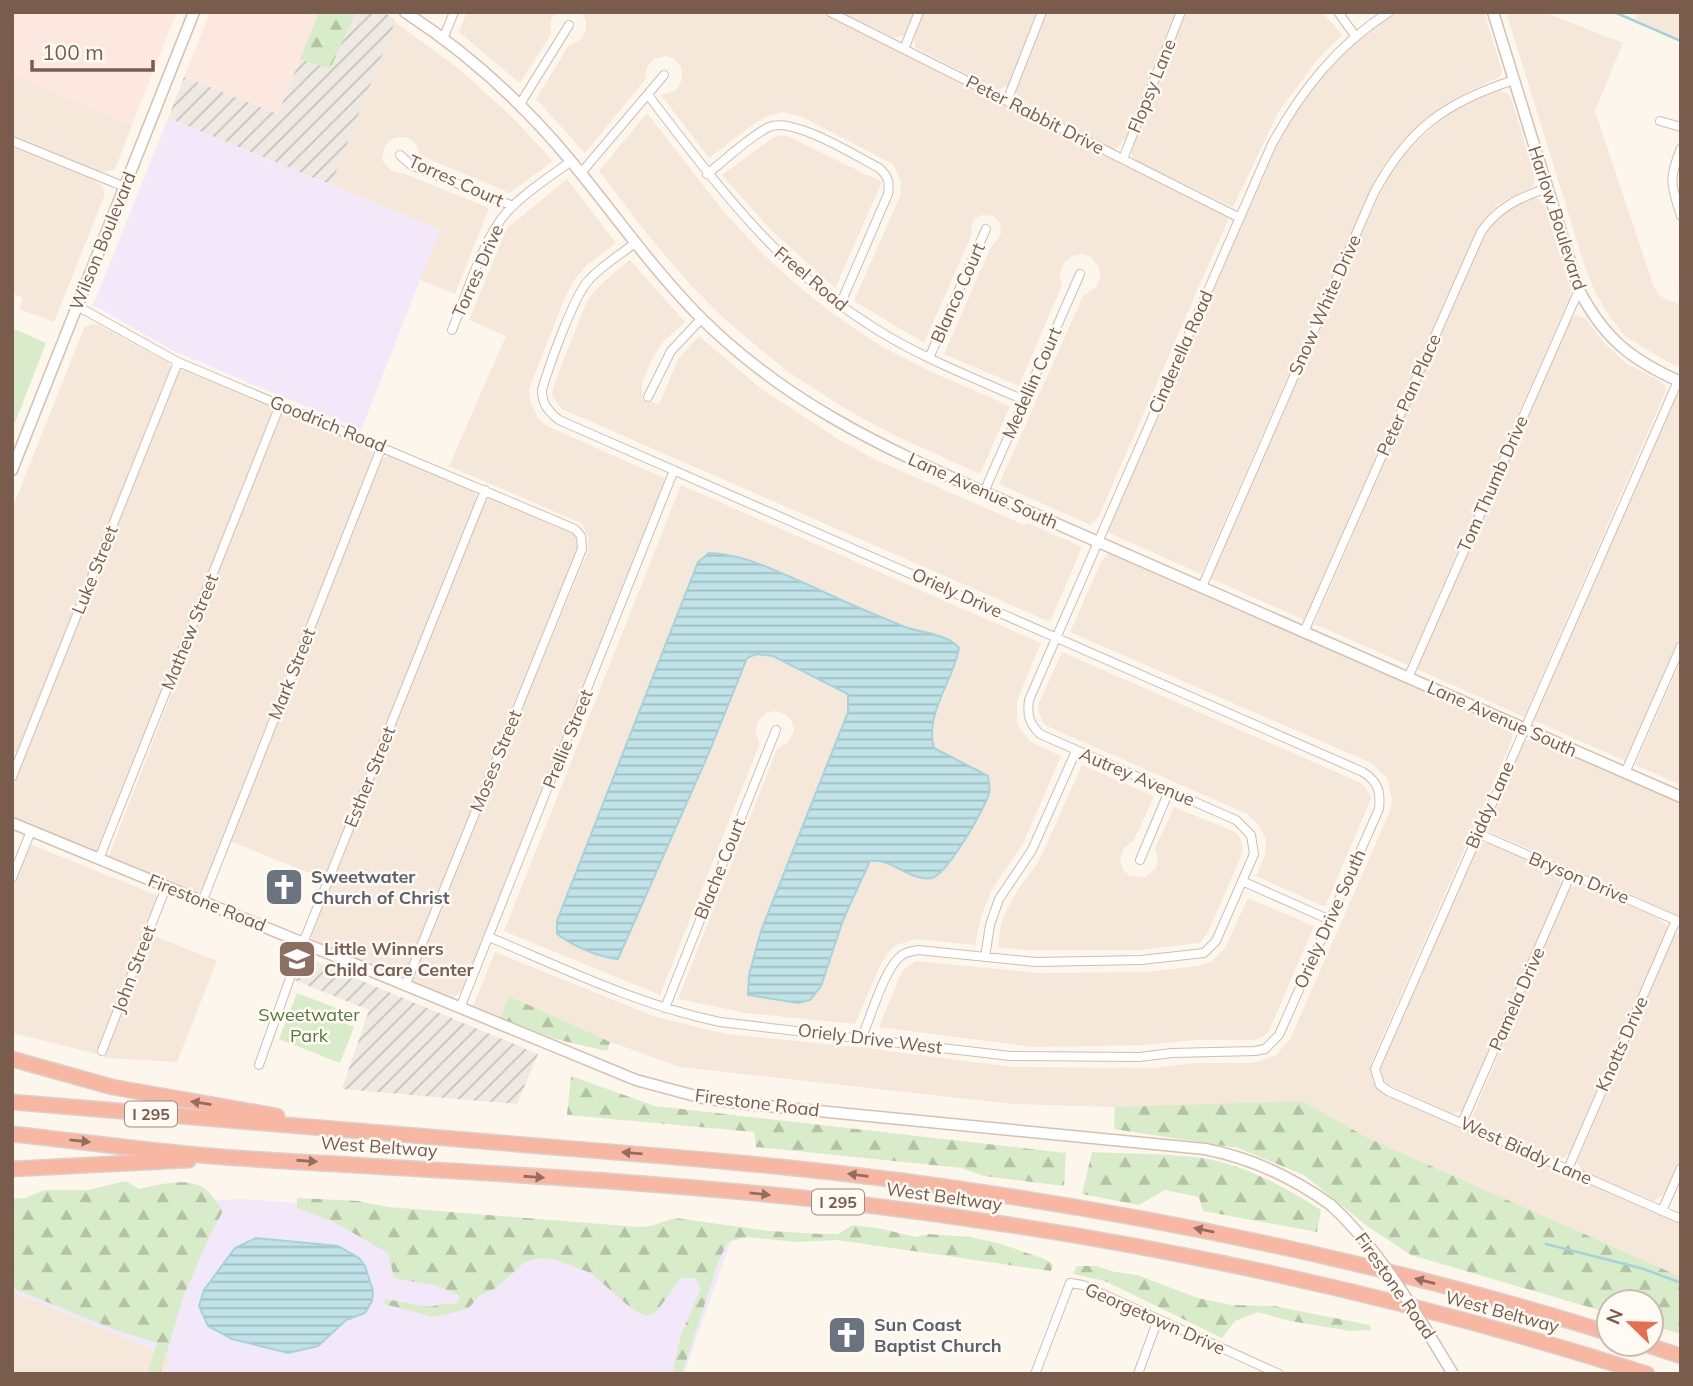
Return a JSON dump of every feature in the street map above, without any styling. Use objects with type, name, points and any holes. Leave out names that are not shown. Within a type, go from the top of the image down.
[{"type":"highway","points":[[12,1059],[112,1087],[274,1115],[289,1124]]},
{"type":"highway","name":"West Beltway","points":[[12,1102],[832,1172],[1001,1195],[1181,1226],[1307,1252],[1482,1296],[1595,1329]]},
{"type":"highway","name":"West Beltway","points":[[12,1134],[232,1157],[727,1191],[859,1204],[1032,1228],[1182,1254],[1312,1282],[1539,1342],[1647,1374]]},
{"type":"highway","points":[[12,1168],[232,1157]]},
{"type":"street","name":"Wilson Boulevard","points":[[12,470],[194,12]]},
{"type":"street","name":"Lane Avenue South","points":[[405,12],[495,80],[520,104],[581,173],[635,243],[702,318],[760,370],[819,411],[887,449],[1681,797]]},
{"type":"street","points":[[443,39],[454,12]]},
{"type":"street","name":"Peter Rabbit Drive","points":[[830,12],[1240,218]]},
{"type":"street","points":[[904,49],[919,12]]},
{"type":"street","points":[[1007,101],[1042,12]]},
{"type":"street","name":"Flopsy Lane","points":[[1123,159],[1181,12]]},
{"type":"street","points":[[1338,12],[1356,37]]},
{"type":"street","name":"Cinderella Road","points":[[1031,725],[1027,713],[1029,700],[1272,144],[1301,95],[1326,64],[1389,12]]},
{"type":"street","name":"Harlow Boulevard","points":[[1493,12],[1579,290],[1600,326],[1614,341],[1649,367],[1679,381]]},
{"type":"street","points":[[520,104],[569,25]]},
{"type":"street","points":[[581,173],[664,75]]},
{"type":"street","name":"Snow White Drive","points":[[1202,587],[1374,193],[1393,159],[1416,134],[1458,102],[1514,80]]},
{"type":"street","name":"Freel Road","points":[[648,95],[737,211],[777,252],[840,305],[892,339],[1024,400]]},
{"type":"street","points":[[1660,121],[1681,127]]},
{"type":"street","points":[[708,174],[762,132],[779,124],[797,127],[879,168],[889,180],[888,194],[840,305]]},
{"type":"street","points":[[12,141],[125,187]]},
{"type":"street","points":[[1681,148],[1672,170],[1670,184],[1681,216]]},
{"type":"street","name":"Torres Court","points":[[400,155],[411,165],[513,206]]},
{"type":"street","name":"Torres Drive","points":[[452,330],[493,231],[513,206],[571,161]]},
{"type":"street","name":"Peter Pan Place","points":[[1304,632],[1481,233],[1488,221],[1505,206],[1547,188]]},
{"type":"street","name":"Blanco Court","points":[[929,358],[986,229]]},
{"type":"street","name":"Oriely Drive","points":[[635,243],[598,272],[582,289],[544,382],[542,398],[550,413],[559,420],[1363,772],[1377,784]]},
{"type":"street","name":"Medellin Court","points":[[984,492],[1080,274]]},
{"type":"street","name":"Tom Thumb Drive","points":[[1408,678],[1579,290]]},
{"type":"street","name":"Goodrich Road","points":[[77,306],[178,362],[485,490],[575,530],[581,536]]},
{"type":"street","points":[[648,397],[670,351],[702,318]]},
{"type":"street","name":"Luke Street","points":[[12,777],[178,362]]},
{"type":"street","name":"Biddy Lane","points":[[1376,1077],[1376,1062],[1679,381]]},
{"type":"street","name":"Mathew Street","points":[[99,859],[280,405]]},
{"type":"street","name":"Mark Street","points":[[202,902],[382,446]]},
{"type":"street","name":"Prellie Street","points":[[460,1009],[674,470]]},
{"type":"street","name":"Esther Street","points":[[259,1065],[303,943],[485,490]]},
{"type":"street","name":"Moses Street","points":[[405,986],[582,549],[581,536]]},
{"type":"street","points":[[1625,773],[1681,646]]},
{"type":"street","name":"Autrey Avenue","points":[[1031,725],[1040,734],[1076,751],[1236,820],[1251,835],[1254,854],[1242,881]]},
{"type":"street","name":"Blache Court","points":[[666,1008],[776,730]]},
{"type":"street","points":[[985,957],[990,925],[999,899],[1032,850],[1076,751]]},
{"type":"street","name":"Oriely Drive South","points":[[1265,1048],[1279,1035],[1379,809],[1381,796],[1377,784]]},
{"type":"street","points":[[1140,860],[1169,791]]},
{"type":"street","name":"Firestone Road","points":[[12,822],[603,1068],[684,1093],[747,1104],[1205,1149],[1252,1161],[1308,1189],[1351,1223],[1380,1260],[1453,1374]]},
{"type":"street","points":[[12,878],[31,831]]},
{"type":"street","name":"Bryson Drive","points":[[1477,833],[1679,921]]},
{"type":"street","name":"Pamela Drive","points":[[1462,1123],[1571,874]]},
{"type":"street","points":[[862,1037],[890,969],[902,955],[918,950],[1037,962],[1141,960],[1204,953],[1216,941],[1242,881],[1330,920]]},
{"type":"street","name":"John Street","points":[[102,1051],[166,887]]},
{"type":"street","name":"Knotts Drive","points":[[1568,1169],[1679,921]]},
{"type":"street","name":"Oriely Drive West","points":[[489,937],[611,988],[666,1008],[720,1021],[1010,1056],[1048,1058],[1139,1057],[1265,1048]]},
{"type":"street","name":"West Biddy Lane","points":[[1376,1077],[1388,1091],[1681,1219]]},
{"type":"street","points":[[1662,1211],[1681,1168]]},
{"type":"street","name":"Georgetown Drive","points":[[1035,1374],[1070,1283],[1083,1285],[1279,1374]]},
{"type":"street","points":[[1138,1374],[1158,1319]]},
{"type":"shaded area","points":[[12,12],[177,12],[132,125],[12,74]]},
{"type":"shaded area","points":[[210,12],[319,12],[278,114],[184,77]]},
{"type":"shaded area","points":[[356,12],[383,12],[395,19],[395,22],[331,185],[168,118],[184,77],[278,114],[300,59],[330,68]]},
{"type":"shaded area","points":[[467,12],[556,12],[551,20],[551,34],[520,83],[459,32]]},
{"type":"shaded area","points":[[581,12],[820,12],[1229,218],[1098,518],[1090,525],[999,484],[1083,296],[1096,287],[1100,279],[1099,268],[1091,257],[1082,254],[1072,256],[1064,263],[1059,277],[1062,285],[1019,386],[944,354],[990,249],[1001,234],[1000,223],[993,216],[982,215],[974,219],[972,234],[924,343],[854,301],[900,196],[901,181],[893,164],[802,117],[784,112],[758,121],[709,158],[661,95],[676,90],[682,80],[681,67],[674,59],[665,56],[654,59],[647,67],[645,80],[585,153],[536,99],[569,45],[580,40],[586,31],[586,21]]},
{"type":"shaded area","points":[[841,12],[914,12],[905,35],[894,38]]},
{"type":"shaded area","points":[[924,12],[1038,12],[1009,85],[998,90],[916,48],[914,39]]},
{"type":"shaded area","points":[[1047,12],[1176,12],[1126,138],[1117,148],[1112,149],[1017,99],[1016,90]]},
{"type":"shaded area","points":[[1186,12],[1322,12],[1342,35],[1318,59],[1279,111],[1233,207],[1136,161],[1132,156],[1131,151]]},
{"type":"shaded area","points":[[1397,12],[1484,12],[1502,71],[1500,77],[1471,90],[1438,110],[1402,142],[1384,165],[1201,574],[1107,532],[1279,141],[1298,108],[1335,62],[1364,35]]},
{"type":"shaded area","points":[[1506,12],[1544,12],[1623,43],[1595,111],[1654,287],[1660,296],[1681,305],[1681,367],[1625,336],[1595,292]]},
{"type":"shaded area","points":[[1637,12],[1681,12],[1681,39],[1635,20]]},
{"type":"shaded area","points":[[395,22],[459,69],[513,118],[553,161],[510,193],[419,155],[413,141],[405,137],[396,137],[385,146],[382,160],[391,171],[405,174],[489,208],[455,294],[420,280],[440,230],[331,185]]},
{"type":"shaded area","points":[[12,74],[132,125],[115,169],[95,171],[12,137]]},
{"type":"shaded area","points":[[1499,90],[1510,95],[1535,176],[1534,184],[1498,204],[1483,220],[1473,238],[1304,620],[1210,578],[1391,172],[1407,151],[1442,118],[1465,103]]},
{"type":"shaded area","points":[[647,113],[724,212],[793,282],[879,345],[929,371],[1010,406],[980,474],[894,435],[844,408],[787,371],[720,315],[689,283],[599,171]]},
{"type":"shaded area","points":[[168,118],[440,230],[361,430],[174,351],[93,305]]},
{"type":"shaded area","points":[[785,135],[882,182],[835,288],[770,229],[722,175],[774,137]]},
{"type":"shaded area","points":[[12,147],[93,179],[102,186],[105,194],[54,322],[19,309],[23,298],[12,293]]},
{"type":"shaded area","points":[[567,179],[616,243],[587,265],[565,297],[529,389],[531,403],[539,420],[547,426],[666,479],[462,991],[454,998],[447,999],[416,986],[412,974],[588,551],[588,536],[581,523],[449,466],[506,336],[469,320],[507,228]]},
{"type":"shaded area","points":[[1534,198],[1539,199],[1545,207],[1571,290],[1570,297],[1408,665],[1314,624],[1483,238],[1500,215]]},
{"type":"shaded area","points":[[630,260],[685,322],[662,343],[652,359],[642,383],[642,399],[659,405],[678,359],[699,336],[759,387],[838,439],[874,459],[1024,525],[1028,523],[1082,547],[1050,622],[562,409],[552,396],[553,387],[586,303],[609,277]]},
{"type":"shaded area","points":[[1576,315],[1586,319],[1604,343],[1627,364],[1660,381],[1666,387],[1524,717],[1417,669],[1570,320]]},
{"type":"shaded area","points":[[91,324],[99,325],[168,363],[171,369],[19,754],[12,751],[12,509],[84,328]]},
{"type":"shaded area","points":[[181,370],[269,405],[273,408],[273,413],[100,848],[92,851],[12,818],[12,787],[177,374]]},
{"type":"shaded area","points":[[1681,393],[1681,634],[1625,761],[1533,720],[1675,397]]},
{"type":"shaded area","points":[[283,412],[370,447],[375,455],[203,890],[194,894],[108,858],[279,416]]},
{"type":"shaded area","points":[[390,455],[473,490],[477,495],[326,880],[230,841],[381,459]]},
{"type":"shaded area","points":[[681,485],[1041,643],[1017,701],[1017,724],[1031,742],[1061,756],[1024,842],[992,889],[981,917],[975,945],[917,939],[896,945],[879,968],[855,1024],[746,1013],[678,999],[777,749],[788,742],[794,731],[792,721],[785,714],[775,711],[766,713],[758,721],[755,732],[759,741],[758,748],[660,995],[504,931]],"holes":[[[730,554],[774,570],[867,612],[953,641],[957,662],[936,714],[917,877],[882,860],[870,861],[843,920],[821,986],[798,1003],[749,995],[848,712],[848,694],[773,656],[756,654],[747,657],[623,949],[557,933],[557,921],[698,562]]]},
{"type":"shaded area","points":[[493,497],[572,532],[578,542],[577,552],[406,975],[397,978],[313,942],[311,934],[483,500]]},
{"type":"shaded area","points":[[1109,552],[1513,731],[1512,740],[1371,1063],[1372,1080],[1382,1093],[1681,1224],[1681,1277],[1368,1138],[1302,1102],[1115,1107],[1013,1104],[680,1067],[597,1037],[510,996],[500,1019],[476,1010],[473,1006],[495,952],[653,1016],[726,1034],[866,1048],[1012,1067],[1152,1068],[1197,1063],[1253,1063],[1275,1056],[1290,1039],[1390,811],[1392,799],[1387,778],[1371,763],[1070,632],[1102,560]]},
{"type":"shaded area","points":[[1062,652],[1359,782],[1365,787],[1371,797],[1370,801],[1325,907],[1256,876],[1265,856],[1266,840],[1258,824],[1247,814],[1047,726],[1038,710],[1039,703]]},
{"type":"shaded area","points":[[1681,661],[1681,785],[1635,765]]},
{"type":"shaded area","points":[[1529,738],[1681,803],[1681,917],[1488,831],[1487,821],[1521,745]]},
{"type":"shaded area","points":[[1082,765],[1154,796],[1134,840],[1124,848],[1120,860],[1123,870],[1130,876],[1145,877],[1155,869],[1158,860],[1155,848],[1174,807],[1235,832],[1240,838],[1242,854],[1208,932],[1200,943],[1139,950],[1025,950],[998,947],[1001,923],[1006,911],[1039,861]]},
{"type":"shaded area","points":[[1487,843],[1555,873],[1560,876],[1561,886],[1465,1106],[1461,1112],[1451,1113],[1387,1084],[1382,1079],[1380,1065],[1476,846]]},
{"type":"shaded area","points":[[30,844],[159,896],[97,1054],[12,1033],[12,889]]},
{"type":"shaded area","points":[[1578,884],[1659,918],[1667,926],[1667,931],[1570,1153],[1561,1160],[1478,1124],[1472,1117],[1569,889]]},
{"type":"shaded area","points":[[1248,898],[1314,926],[1269,1031],[1255,1040],[1034,1047],[879,1027],[902,971],[916,961],[1039,973],[1147,972],[1198,966],[1211,962],[1225,948]]},
{"type":"shaded area","points":[[1681,931],[1681,1157],[1664,1194],[1654,1201],[1582,1171],[1577,1162],[1674,936]]},
{"type":"shaded area","points":[[152,935],[217,961],[177,1062],[104,1058]]},
{"type":"shaded area","points":[[302,956],[538,1054],[517,1104],[342,1089],[369,1010],[294,980]]},
{"type":"shaded area","points":[[243,1199],[733,1235],[684,1374],[165,1374],[171,1357],[12,1291],[12,1208]]},
{"type":"shaded area","points":[[12,1291],[171,1357],[165,1374],[12,1374]]},
{"type":"green space","points":[[319,12],[356,12],[330,69],[300,59]]},
{"type":"green space","points":[[12,328],[46,343],[15,423],[12,422]]},
{"type":"green space","name":"Sweetwater Park","points":[[297,993],[336,1008],[332,1018],[354,1027],[340,1063],[279,1039]]},
{"type":"green space","points":[[509,996],[610,1042],[607,1051],[555,1039],[500,1019]]},
{"type":"green space","points":[[571,1076],[655,1106],[1066,1153],[1064,1186],[984,1176],[962,1168],[756,1147],[754,1132],[567,1115]]},
{"type":"green space","points":[[1302,1101],[1368,1138],[1681,1277],[1681,1334],[1665,1329],[1665,1288],[1595,1288],[1595,1309],[1411,1255],[1367,1226],[1304,1175],[1238,1148],[1114,1129],[1115,1107]]},
{"type":"green space","points":[[1092,1152],[1188,1156],[1218,1161],[1249,1171],[1321,1210],[1317,1232],[1203,1211],[1199,1197],[1165,1190],[1139,1205],[1082,1194]]},
{"type":"green space","points":[[126,1181],[139,1189],[182,1182],[198,1185],[210,1194],[223,1211],[184,1295],[160,1374],[147,1374],[157,1343],[116,1330],[12,1288],[12,1199],[25,1198],[45,1190],[88,1190]]},
{"type":"green space","points":[[297,1198],[358,1201],[388,1207],[638,1227],[651,1226],[675,1218],[769,1231],[838,1234],[853,1225],[916,1237],[928,1234],[970,1237],[998,1243],[1053,1264],[1051,1271],[837,1240],[795,1242],[747,1237],[728,1242],[719,1260],[682,1374],[672,1374],[681,1335],[701,1288],[695,1278],[681,1278],[657,1311],[647,1316],[625,1303],[591,1273],[556,1260],[541,1258],[525,1262],[496,1288],[479,1296],[468,1309],[434,1317],[384,1304],[385,1299],[430,1307],[456,1304],[461,1297],[437,1286],[394,1277],[388,1253],[336,1223],[297,1208]]},
{"type":"green space","points":[[1077,1266],[1096,1266],[1137,1275],[1198,1298],[1232,1305],[1274,1306],[1370,1325],[1371,1330],[1350,1331],[1290,1321],[1258,1312],[1235,1321],[1222,1338],[1105,1281],[1073,1274]]},
{"type":"water","points":[[709,553],[761,565],[893,622],[954,643],[959,648],[936,710],[932,736],[934,748],[988,776],[989,793],[981,812],[956,854],[939,874],[932,878],[916,877],[886,863],[870,861],[843,920],[821,986],[810,1000],[798,1003],[748,995],[749,975],[761,931],[848,712],[848,694],[773,656],[756,654],[747,658],[710,750],[618,959],[586,950],[557,934],[557,921],[698,562]]},
{"type":"water","points":[[256,1238],[338,1246],[359,1258],[365,1266],[373,1291],[372,1301],[365,1313],[346,1320],[318,1346],[288,1353],[232,1339],[208,1326],[199,1306],[204,1290],[235,1248]]},
{"type":"waterway","points":[[1614,12],[1681,41]]},
{"type":"waterway","points":[[1546,1244],[1644,1269],[1681,1283]]},
{"type":"place","name":"Sweetwater Church of Christ","points":[[284,887]]},
{"type":"place","name":"Little Winners Child Care Center","points":[[297,959]]},
{"type":"place","name":"Sun Coast Baptist Church","points":[[847,1335]]}]
